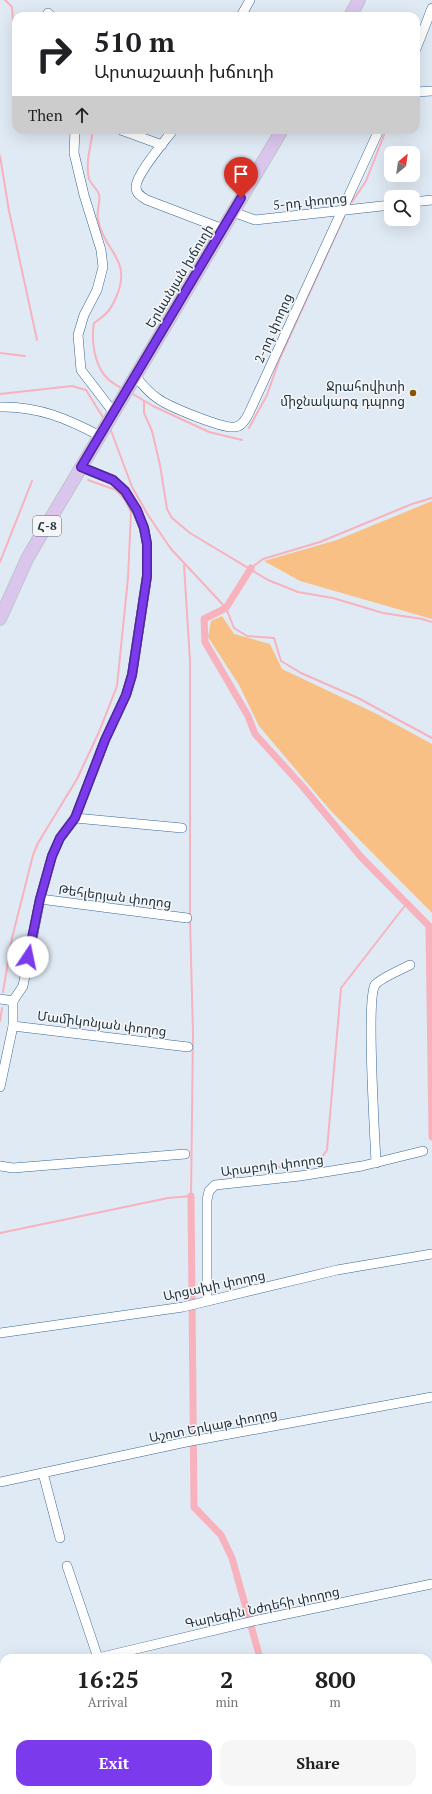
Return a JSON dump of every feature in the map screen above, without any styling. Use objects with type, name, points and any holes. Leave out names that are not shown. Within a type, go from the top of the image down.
[{"type":"main road","points":[[352,12],[359,0]]},
{"type":"main road","name":"Երևանյան խճուղի","points":[[100,436],[280,134]]},
{"type":"main road","name":"Հ-8","points":[[0,619],[27,559],[100,436]]},
{"type":"street","points":[[243,12],[250,0]]},
{"type":"street","points":[[420,39],[432,8]]},
{"type":"street","points":[[420,92],[432,91]]},
{"type":"street","points":[[75,134],[74,153],[84,195],[101,250],[103,267],[97,290],[84,315],[78,335],[81,370],[114,413]]},
{"type":"street","points":[[132,134],[162,145]]},
{"type":"street","points":[[170,134],[140,176],[136,186],[137,192],[140,196],[147,200],[223,229]]},
{"type":"street","name":"2-րդ փողոց","points":[[135,376],[158,400],[214,423],[235,427],[240,425],[248,415],[377,134]]},
{"type":"street","points":[[420,201],[432,200]]},
{"type":"street","name":"5-րդ փողոց","points":[[233,212],[255,220],[384,206]]},
{"type":"street","points":[[0,407],[20,406],[68,419],[100,436]]},
{"type":"street","points":[[0,1087],[12,1026],[13,1001],[23,986],[40,899],[52,856],[60,838],[75,818],[105,740],[126,695],[132,675],[147,576],[147,552],[144,528],[137,510],[125,491],[113,480],[81,467]]},
{"type":"street","points":[[75,818],[182,828]]},
{"type":"street","name":"Թեհլերյան փողոց","points":[[40,899],[187,918]]},
{"type":"street","points":[[376,1163],[371,1019],[373,990],[376,984],[410,965]]},
{"type":"street","points":[[0,999],[13,1001]]},
{"type":"street","name":"Մամիկոնյան փողոց","points":[[12,1026],[188,1047]]},
{"type":"street","name":"Արաբոյի փողոց","points":[[203,1302],[207,1200],[209,1190],[215,1185],[300,1176],[376,1163],[424,1151]]},
{"type":"street","points":[[0,1166],[13,1168],[185,1154]]},
{"type":"street","name":"Արցախի փողոց","points":[[0,1333],[183,1307],[337,1270],[432,1254]]},
{"type":"street","name":"Աշոտ Երկաթ փողոց","points":[[0,1482],[201,1439],[432,1397]]},
{"type":"street","points":[[43,1473],[60,1538]]},
{"type":"street","points":[[67,1566],[97,1654]]},
{"type":"street","name":"Գարեգին Նժդեհի փողոց","points":[[115,1654],[258,1620],[432,1584]]},
{"type":"shaded area","points":[[432,501],[432,619],[300,581],[264,561],[337,540]]},
{"type":"shaded area","points":[[222,616],[234,634],[270,644],[282,669],[377,714],[432,744],[432,913],[330,810],[259,726],[239,685],[208,637],[211,621]]},
{"type":"waterway","points":[[5,0],[12,7],[12,12]]},
{"type":"waterway","points":[[92,134],[88,161],[89,179],[99,194],[98,216],[101,230],[119,263],[121,272],[121,283],[111,308],[94,323],[93,345],[99,367],[103,374],[111,382],[123,389]]},
{"type":"waterway","points":[[352,202],[366,181],[384,134]]},
{"type":"waterway","points":[[0,156],[9,211],[37,340]]},
{"type":"waterway","points":[[249,428],[267,395],[280,358],[344,217]]},
{"type":"waterway","points":[[0,353],[25,356]]},
{"type":"waterway","points":[[0,394],[72,386],[86,390],[104,419]]},
{"type":"waterway","points":[[131,393],[153,406],[209,432],[242,440]]},
{"type":"waterway","points":[[144,401],[144,413],[152,431],[160,465],[167,509],[172,518],[190,533],[268,580],[298,592],[333,598],[383,613],[432,622]]},
{"type":"waterway","points":[[110,428],[132,487],[148,515],[171,549],[226,608],[234,628],[247,636],[274,638],[281,661],[301,673],[358,698],[432,738]]},
{"type":"waterway","points":[[3,992],[12,938],[33,855],[38,843],[77,779],[99,732],[117,686],[128,578],[131,512],[125,500],[116,490],[88,480]]},
{"type":"waterway","points":[[0,562],[32,481]]},
{"type":"waterway","points":[[251,568],[263,559],[320,542],[412,504],[432,498]]},
{"type":"waterway","points":[[184,565],[190,661],[190,916]]},
{"type":"waterway","points":[[251,568],[226,608],[204,619],[205,642],[248,716],[255,734],[303,787],[361,857],[429,926],[432,1137]]},
{"type":"waterway","points":[[223,1176],[320,1160],[327,1150],[341,988],[407,903]]},
{"type":"waterway","points":[[0,1233],[168,1198],[191,1196],[193,1033],[190,920]]},
{"type":"waterway","points":[[0,1021],[2,1008]]},
{"type":"waterway","points":[[191,1196],[194,1507],[221,1535],[232,1558],[259,1654]]},
{"type":"place","name":"Ջրահովիտի միջնակարգ դպրոց","points":[[413,393]]},
{"type":"route","points":[[28,957],[40,899],[52,856],[60,838],[75,818],[105,740],[126,695],[132,675],[147,576],[147,544],[144,528],[137,510],[119,484],[113,480],[81,467],[241,198]]}]
